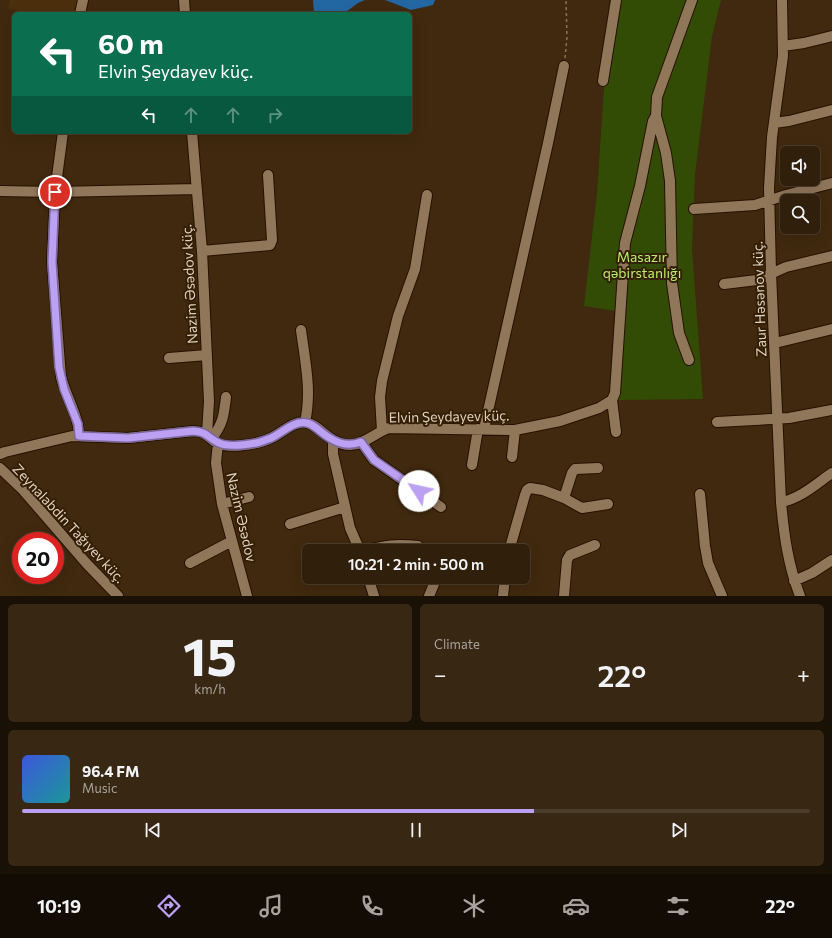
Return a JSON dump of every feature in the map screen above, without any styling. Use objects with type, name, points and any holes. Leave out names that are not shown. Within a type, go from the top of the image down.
[{"type":"street","points":[[80,12],[83,0]]},
{"type":"street","points":[[184,0],[185,12]]},
{"type":"street","points":[[603,81],[616,0]]},
{"type":"street","points":[[689,360],[679,332],[672,283],[670,181],[666,153],[656,116],[657,97],[692,0]]},
{"type":"street","name":"Zaur Həsənov küç.","points":[[782,0],[783,46],[771,154],[771,273],[781,502],[786,544],[794,581],[800,596]]},
{"type":"street","points":[[783,46],[804,43],[832,36]]},
{"type":"street","points":[[472,465],[548,143],[564,66]]},
{"type":"street","points":[[774,123],[790,121],[832,110]]},
{"type":"street","points":[[616,432],[608,403],[615,392],[616,384],[625,243],[640,186],[653,121],[656,116]]},
{"type":"street","points":[[63,134],[55,192],[52,262],[59,367],[64,389],[78,424],[79,436]]},
{"type":"street","name":"Nazim Əsədov küç.","points":[[192,134],[202,251],[212,439]]},
{"type":"street","points":[[202,251],[270,245],[272,240],[268,175]]},
{"type":"street","points":[[694,209],[755,205],[832,183]]},
{"type":"street","points":[[0,191],[55,192],[197,189]]},
{"type":"street","points":[[382,431],[380,396],[382,381],[398,316],[415,269],[427,195]]},
{"type":"street","points":[[724,284],[757,280],[786,267],[832,256]]},
{"type":"street","points":[[775,343],[832,329]]},
{"type":"street","points":[[0,454],[79,436],[128,438],[193,431],[200,432],[212,439],[230,445],[256,443],[272,438],[290,426],[305,422],[308,410],[308,384],[301,330]]},
{"type":"street","points":[[170,358],[207,355]]},
{"type":"street","points":[[212,439],[224,419],[226,397]]},
{"type":"street","name":"Elvin Şeydayev küç.","points":[[305,422],[312,424],[333,441],[350,445],[361,442],[382,431],[398,428],[515,430],[560,421],[608,403]]},
{"type":"street","points":[[717,422],[777,419],[832,410]]},
{"type":"street","points":[[512,458],[515,430]]},
{"type":"street","name":"Nazim Əsədov","points":[[212,439],[222,504],[247,596]]},
{"type":"street","points":[[333,441],[333,454],[350,528],[357,544]]},
{"type":"street","points":[[361,442],[374,460],[441,507]]},
{"type":"street","name":"Zeynalabdin Tağıyev küç.","points":[[0,468],[23,490],[87,564],[118,596]]},
{"type":"street","points":[[564,498],[572,472],[575,470],[598,468]]},
{"type":"street","points":[[781,502],[789,501],[795,498],[832,473]]},
{"type":"street","points":[[511,544],[527,490],[530,488],[535,488],[564,498],[582,508],[608,504]]},
{"type":"street","points":[[700,494],[708,563],[722,596]]},
{"type":"street","points":[[222,504],[249,497]]},
{"type":"street","points":[[290,524],[345,506]]},
{"type":"street","points":[[190,563],[232,542]]},
{"type":"street","points":[[564,596],[567,560],[570,555],[595,545]]},
{"type":"street","points":[[794,581],[812,573],[832,560]]},
{"type":"street","points":[[370,584],[374,596]]},
{"type":"street","points":[[429,596],[434,584]]},
{"type":"street","points":[[503,596],[504,584]]},
{"type":"path","points":[[564,66],[567,37],[566,0]]},
{"type":"shaded area","points":[[10,0],[79,0],[76,12],[23,12],[8,8]]},
{"type":"green space","name":"Masazır qəbirstanlığı","points":[[619,0],[721,0],[712,36],[695,175],[692,249],[703,399],[618,400],[622,312],[584,306],[597,193],[604,88]]},
{"type":"water","points":[[313,0],[365,0],[346,12],[314,12]]},
{"type":"water","points":[[385,0],[435,0],[433,5],[411,10]]},
{"type":"route","points":[[55,192],[52,262],[59,367],[64,389],[78,424],[79,436],[128,438],[193,431],[207,434],[218,443],[243,445],[264,441],[272,438],[290,426],[305,422],[312,424],[333,441],[350,445],[361,442],[374,460],[419,491]]}]
